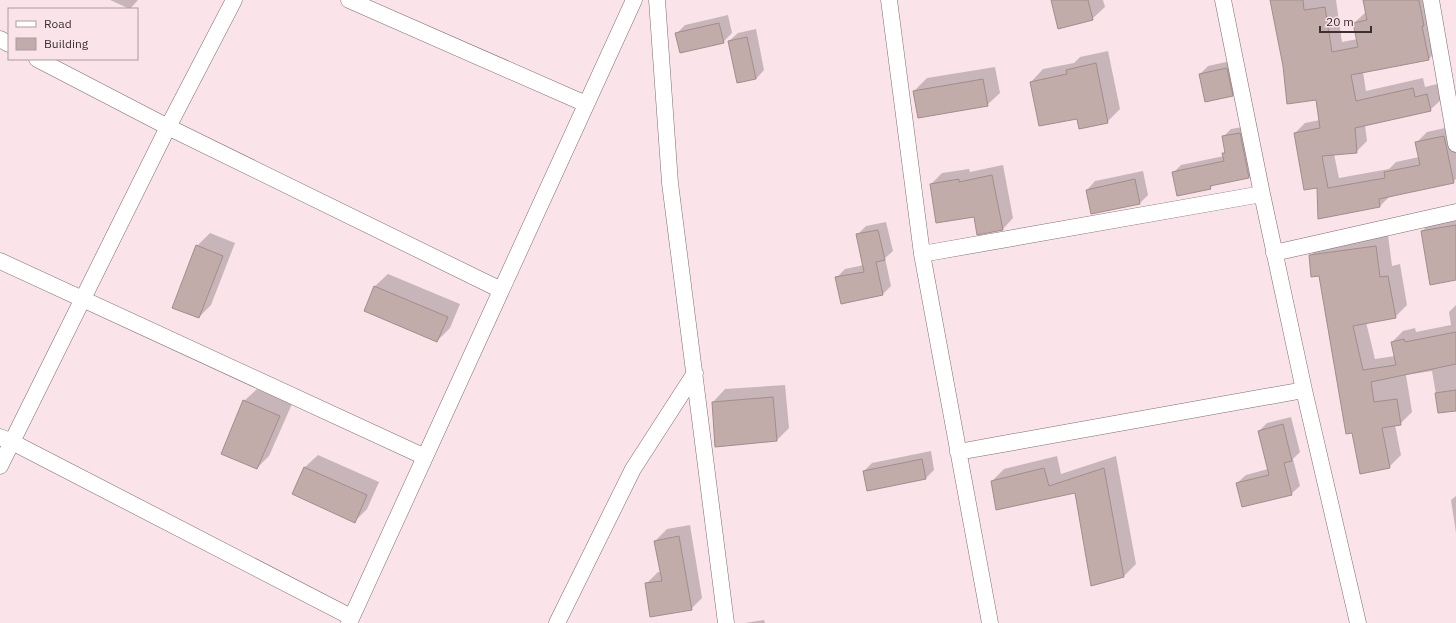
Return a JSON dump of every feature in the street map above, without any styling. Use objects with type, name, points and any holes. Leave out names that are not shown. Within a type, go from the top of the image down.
[{"type":"street","points":[[0,466],[6,440],[82,299],[168,127],[234,0]]},
{"type":"street","points":[[348,0],[586,104]]},
{"type":"street","points":[[6,440],[350,620],[634,0]]},
{"type":"street","points":[[657,0],[670,183],[726,623]]},
{"type":"street","points":[[889,0],[922,254],[990,623]]},
{"type":"street","points":[[1223,0],[1274,253],[1358,623]]},
{"type":"street","points":[[1430,0],[1456,144]]},
{"type":"street","points":[[39,60],[168,127],[501,290]]},
{"type":"street","points":[[922,254],[1262,194]]},
{"type":"street","points":[[1274,253],[1456,212]]},
{"type":"street","points":[[0,261],[425,457]]},
{"type":"street","points":[[557,623],[633,468],[695,374]]},
{"type":"street","points":[[958,452],[1304,390]]},
{"type":"building","points":[[1051,0],[1088,0],[1093,20],[1058,29]]},
{"type":"building","points":[[1270,0],[1303,0],[1304,10],[1325,7],[1332,52],[1358,47],[1353,23],[1367,20],[1363,0],[1419,0],[1424,26],[1422,26],[1429,60],[1351,75],[1356,101],[1413,88],[1415,97],[1427,94],[1431,111],[1355,128],[1357,153],[1322,156],[1328,188],[1385,178],[1384,172],[1420,165],[1415,142],[1444,136],[1454,183],[1379,199],[1380,207],[1318,219],[1317,188],[1304,190],[1294,133],[1320,128],[1316,100],[1287,104],[1283,66]]},
{"type":"building","points":[[719,23],[724,43],[680,53],[675,33]]},
{"type":"building","points":[[747,37],[756,79],[737,83],[728,41]]},
{"type":"building","points":[[1096,63],[1108,123],[1079,129],[1077,119],[1039,126],[1030,82],[1067,74],[1066,70]]},
{"type":"building","points":[[1227,68],[1233,96],[1205,102],[1199,74]]},
{"type":"building","points":[[983,79],[988,106],[918,118],[913,91]]},
{"type":"building","points":[[1240,133],[1249,178],[1210,186],[1211,189],[1177,196],[1172,172],[1224,161],[1222,153],[1225,153],[1222,136]]},
{"type":"building","points":[[992,175],[1003,230],[977,235],[974,217],[936,223],[930,184],[959,179],[959,182]]},
{"type":"building","points":[[1135,179],[1140,204],[1091,214],[1086,190]]},
{"type":"building","points":[[1456,225],[1456,280],[1430,285],[1421,231]]},
{"type":"building","points":[[878,230],[885,260],[876,262],[883,295],[841,304],[835,277],[864,272],[856,234]]},
{"type":"building","points":[[196,245],[223,256],[199,318],[172,308]]},
{"type":"building","points":[[1376,246],[1380,277],[1388,276],[1396,318],[1353,326],[1363,370],[1396,365],[1391,342],[1404,339],[1405,342],[1456,332],[1456,364],[1371,382],[1374,402],[1397,399],[1401,425],[1382,428],[1390,468],[1360,474],[1352,433],[1346,434],[1319,276],[1311,277],[1309,255]]},
{"type":"building","points":[[374,286],[448,317],[437,342],[364,311]]},
{"type":"building","points":[[1456,390],[1456,411],[1438,413],[1435,393]]},
{"type":"building","points":[[773,397],[777,441],[715,447],[712,402]]},
{"type":"building","points":[[243,400],[280,416],[257,469],[221,454]]},
{"type":"building","points":[[1283,424],[1292,461],[1284,463],[1292,495],[1242,507],[1236,483],[1269,475],[1258,431]]},
{"type":"building","points":[[922,459],[926,479],[867,491],[863,471]]},
{"type":"building","points":[[304,467],[367,495],[355,523],[292,494]]},
{"type":"building","points":[[1044,468],[1049,486],[1104,468],[1124,577],[1091,586],[1075,493],[996,510],[991,481]]},
{"type":"building","points":[[679,536],[692,610],[650,617],[645,583],[662,581],[654,541]]}]
